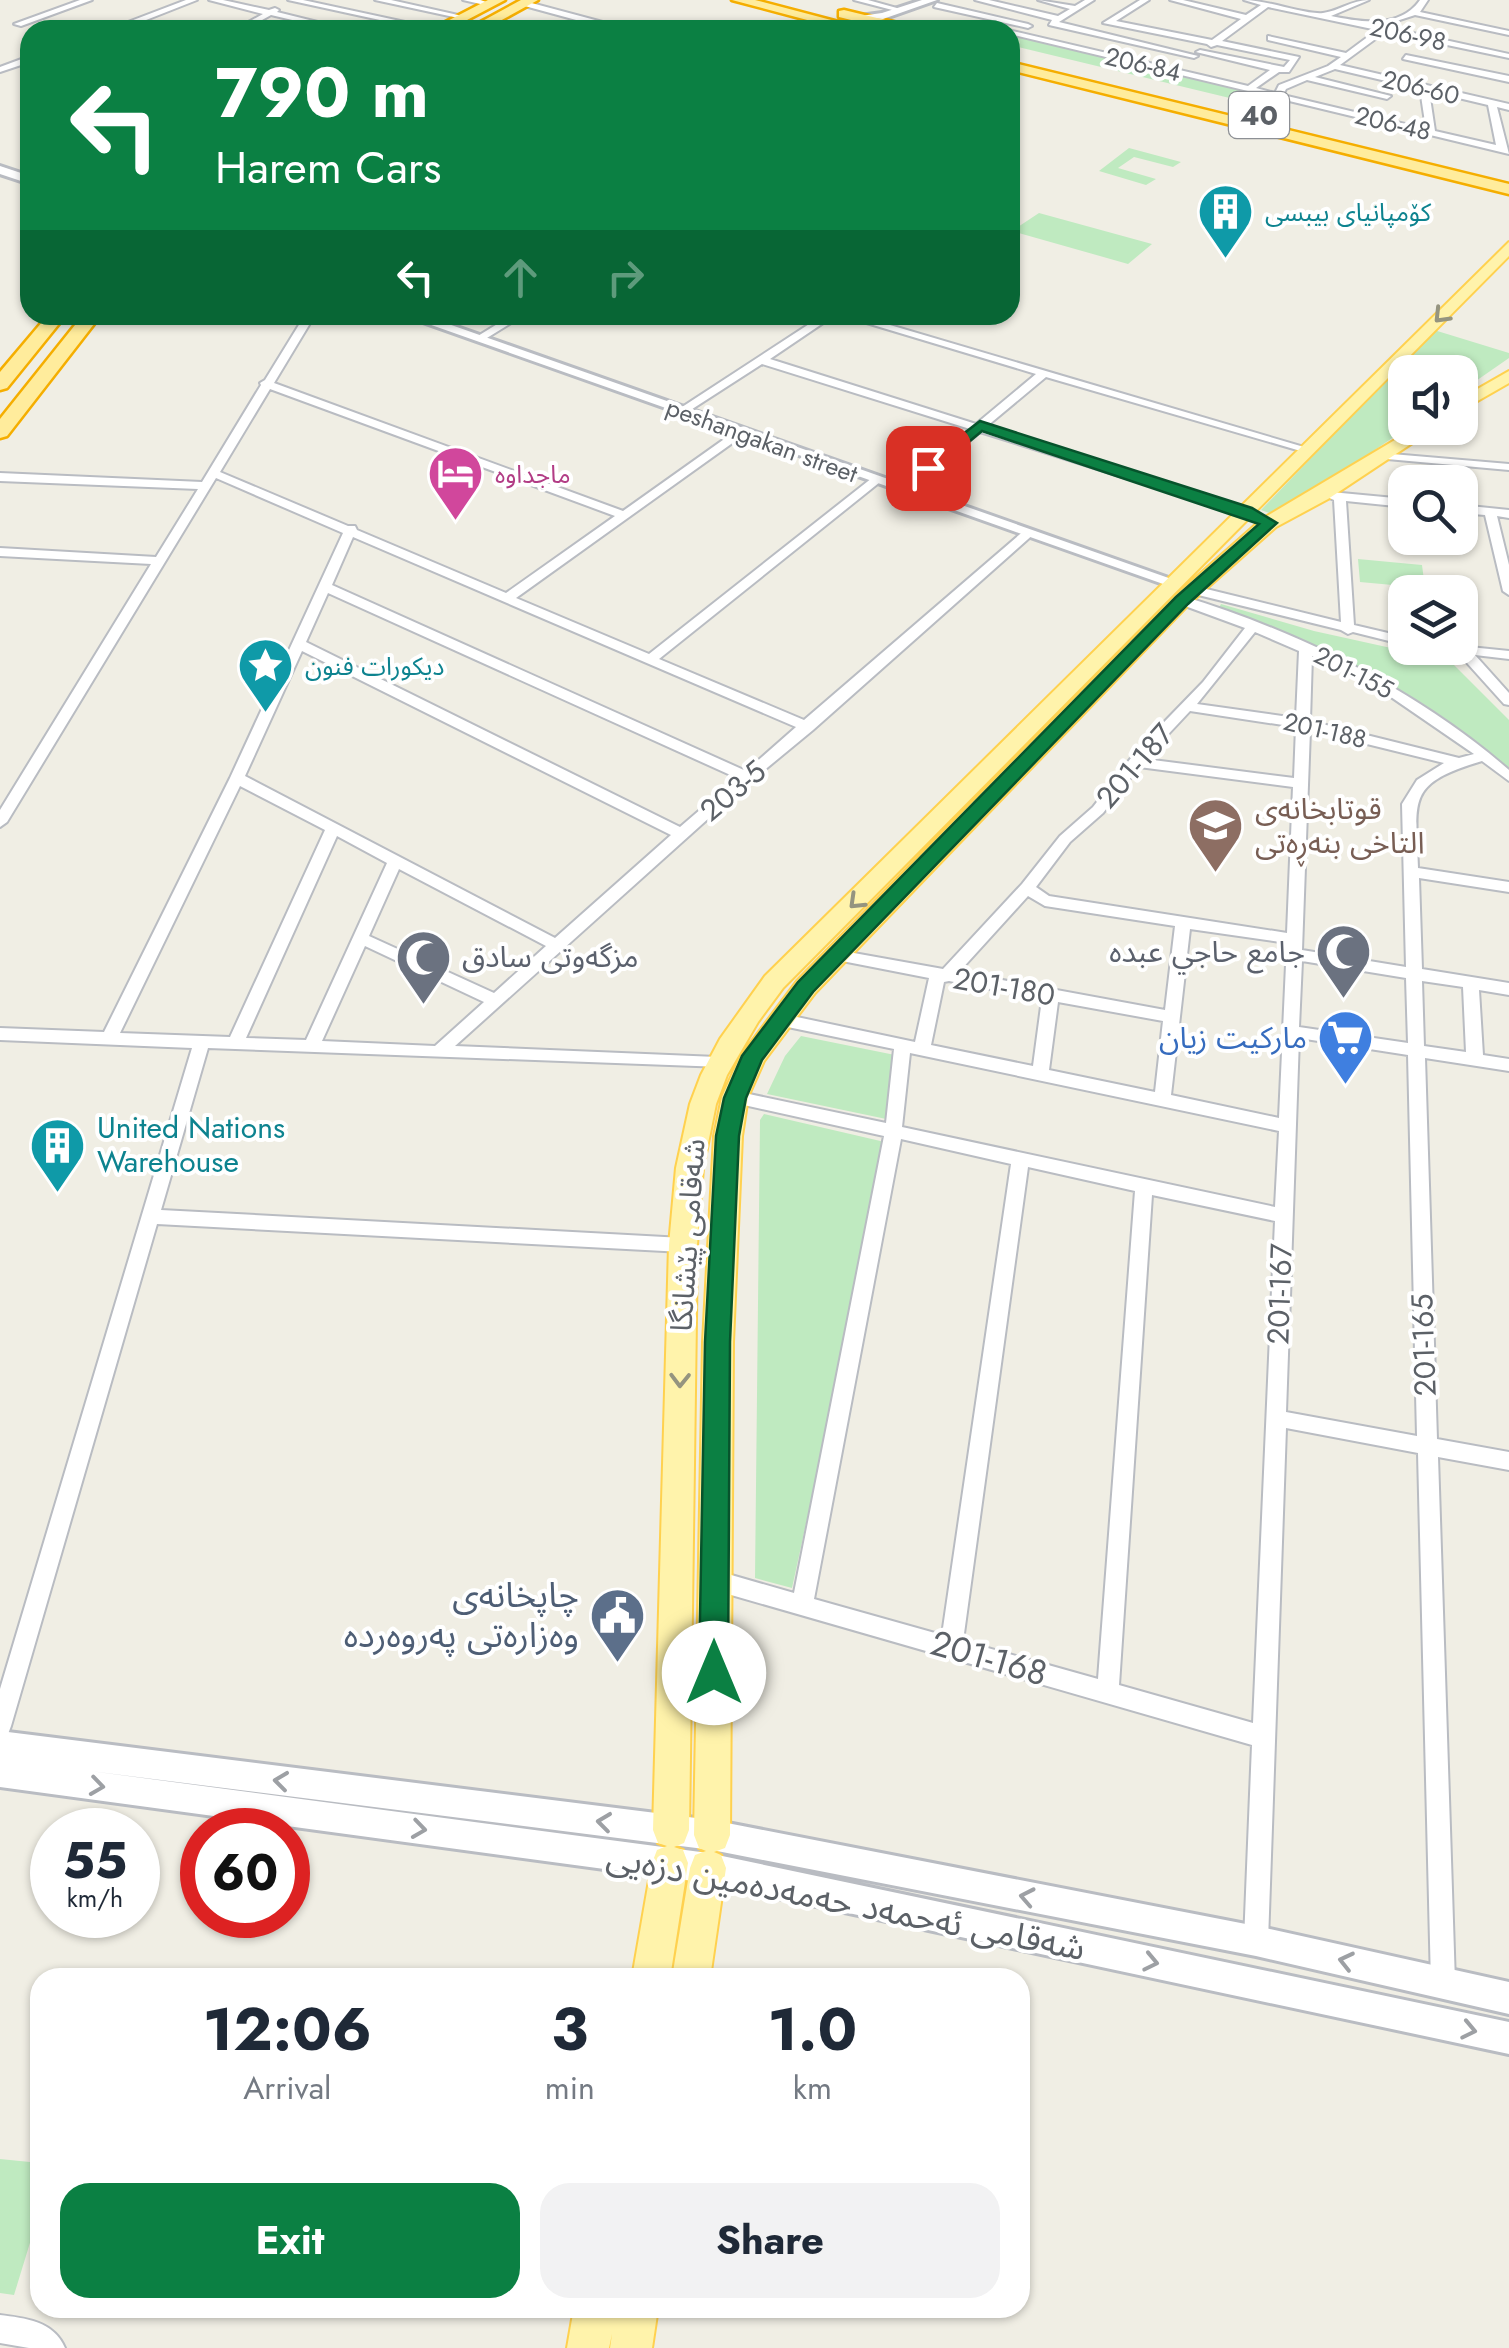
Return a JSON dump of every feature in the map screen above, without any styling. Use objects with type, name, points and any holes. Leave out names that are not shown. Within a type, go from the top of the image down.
[{"type":"highway","points":[[739,0],[840,20]]},
{"type":"highway","points":[[787,0],[848,20]]},
{"type":"highway","points":[[473,20],[494,2]]},
{"type":"highway","points":[[479,20],[527,2]]},
{"type":"highway","name":"40","points":[[1020,56],[1509,176]]},
{"type":"highway","name":"40","points":[[1020,68],[1509,189]]},
{"type":"highway","points":[[1387,158],[1412,158],[1403,150]]},
{"type":"highway","points":[[1437,172],[1428,164],[1439,160],[1460,164]]},
{"type":"highway","points":[[0,384],[49,325]]},
{"type":"highway","points":[[0,432],[84,325]]},
{"type":"highway","points":[[39,337],[39,343],[46,346],[73,339]]},
{"type":"highway","points":[[19,361],[43,353],[52,355],[54,363]]},
{"type":"main road","name":"شەقامی پێشانگا","points":[[653,1968],[670,1848],[680,1342],[688,1166],[716,1063],[737,1028],[794,981],[988,787],[1196,596],[1308,450],[1509,246]]},
{"type":"main road","points":[[1478,395],[1509,376]]},
{"type":"main road","name":"شەقامی پێشانگا","points":[[1258,517],[1330,496],[1398,445]]},
{"type":"main road","name":"شەقامی پێشانگا","points":[[693,1968],[708,1868],[712,1798],[718,1342],[728,1136],[735,1098],[794,981],[837,955],[988,787]]},
{"type":"main road","points":[[680,1342],[718,1342]]},
{"type":"main road","points":[[708,1868],[697,1886],[682,1881],[668,1890],[676,1809],[692,1817],[702,1814],[712,1798]]},
{"type":"main road","points":[[588,2348],[593,2318]]},
{"type":"main road","points":[[631,2348],[636,2318]]},
{"type":"street","points":[[30,20],[88,0]]},
{"type":"street","points":[[148,0],[171,8]]},
{"type":"street","points":[[138,20],[193,0]]},
{"type":"street","points":[[213,0],[297,20]]},
{"type":"street","points":[[256,20],[293,0],[388,20]]},
{"type":"street","points":[[345,20],[382,0],[454,20]]},
{"type":"street","points":[[467,0],[494,2]]},
{"type":"street","points":[[858,0],[899,20],[934,2]]},
{"type":"street","points":[[899,20],[934,2],[952,0]]},
{"type":"street","points":[[979,0],[1091,33],[1276,69],[1286,70],[1320,38]]},
{"type":"street","points":[[1042,0],[1076,8]]},
{"type":"street","points":[[1055,21],[1090,0]]},
{"type":"street","points":[[1069,46],[1146,0]]},
{"type":"street","points":[[1174,0],[1247,18]]},
{"type":"street","name":"206-98","points":[[1248,0],[1509,56]]},
{"type":"street","points":[[1172,71],[1269,4],[1284,0]]},
{"type":"street","points":[[1323,16],[1365,0]]},
{"type":"street","points":[[1269,118],[1279,92],[1349,56],[1378,28],[1415,13],[1424,0]]},
{"type":"street","points":[[527,2],[586,20]]},
{"type":"street","name":"206-84","points":[[934,2],[989,20]]},
{"type":"street","points":[[1174,13],[1187,4]]},
{"type":"street","points":[[920,11],[957,20]]},
{"type":"street","points":[[1019,20],[1028,12]]},
{"type":"street","points":[[1296,21],[1308,13]]},
{"type":"street","points":[[1415,13],[1509,33]]},
{"type":"street","points":[[0,17],[18,24]]},
{"type":"street","points":[[1332,29],[1344,20]]},
{"type":"street","points":[[1148,29],[1161,21]]},
{"type":"street","points":[[1110,22],[1294,59]]},
{"type":"street","points":[[1254,50],[1284,30]]},
{"type":"street","name":"206-84","points":[[1020,32],[1032,38],[1248,90],[1279,92]]},
{"type":"street","points":[[1271,38],[1349,56]]},
{"type":"street","points":[[1380,77],[1430,39]]},
{"type":"street","points":[[1101,54],[1123,40]]},
{"type":"street","points":[[1352,42],[1363,45]]},
{"type":"street","points":[[1138,63],[1160,48]]},
{"type":"street","points":[[1406,57],[1509,79]]},
{"type":"street","points":[[1210,80],[1237,60]]},
{"type":"street","name":"206-60","points":[[1333,66],[1509,107]]},
{"type":"street","points":[[1248,90],[1276,69]]},
{"type":"street","points":[[1436,90],[1462,69]]},
{"type":"street","points":[[1306,78],[1387,96]]},
{"type":"street","points":[[1259,82],[1279,92],[1370,108]]},
{"type":"street","points":[[1361,116],[1404,83]]},
{"type":"street","points":[[1424,87],[1431,132]]},
{"type":"street","name":"206-48","points":[[1279,92],[1505,150]]},
{"type":"street","points":[[1492,103],[1505,150]]},
{"type":"street","points":[[0,822],[304,325]]},
{"type":"street","name":"peshangakan street","points":[[438,325],[1030,532],[1196,596]]},
{"type":"street","points":[[478,339],[502,325]]},
{"type":"street","points":[[682,411],[815,325]]},
{"type":"street","points":[[880,325],[1308,450]]},
{"type":"street","points":[[762,360],[1258,517]]},
{"type":"street","points":[[903,490],[1044,372]]},
{"type":"street","points":[[266,384],[626,516]]},
{"type":"street","points":[[508,598],[741,432]]},
{"type":"street","points":[[1380,456],[1509,468]]},
{"type":"street","points":[[0,477],[209,480],[351,529],[808,726]]},
{"type":"street","points":[[652,658],[876,480]]},
{"type":"street","points":[[1348,630],[1330,496],[1388,501]]},
{"type":"street","points":[[1478,511],[1509,514]]},
{"type":"street","points":[[1490,512],[1509,591]]},
{"type":"street","points":[[109,1038],[237,778],[351,529]]},
{"type":"street","name":"203-5","points":[[438,1052],[681,834],[1030,532]]},
{"type":"street","points":[[0,552],[157,561]]},
{"type":"street","points":[[323,586],[750,778]]},
{"type":"street","points":[[1196,596],[1388,637]]},
{"type":"street","name":"201-155","points":[[1196,596],[1410,701],[1509,776]]},
{"type":"street","name":"201-187","points":[[942,976],[1027,888],[1065,839],[1114,792],[1135,762],[1188,706],[1254,625]]},
{"type":"street","points":[[298,644],[681,834]]},
{"type":"street","name":"201-167","points":[[1256,1941],[1300,723],[1306,648]]},
{"type":"street","points":[[1478,653],[1509,656]]},
{"type":"street","points":[[1476,665],[1509,701]]},
{"type":"street","name":"201-188","points":[[1188,706],[1300,723],[1460,763]]},
{"type":"street","name":"201-165","points":[[1443,1983],[1409,804],[1415,788],[1427,776],[1486,756]]},
{"type":"street","points":[[1135,762],[1299,782]]},
{"type":"street","points":[[237,778],[556,944]]},
{"type":"street","points":[[235,1044],[333,829]]},
{"type":"street","points":[[311,1046],[395,862]]},
{"type":"street","points":[[1411,872],[1509,887]]},
{"type":"street","points":[[1027,888],[1045,901],[1184,924],[1412,973],[1509,988]]},
{"type":"street","points":[[1162,1100],[1184,924]]},
{"type":"street","points":[[361,938],[495,1000]]},
{"type":"street","name":"201-180","points":[[837,955],[1172,1016]]},
{"type":"street","points":[[802,1605],[912,1047],[942,976]]},
{"type":"street","points":[[1471,982],[1475,1060]]},
{"type":"street","points":[[1040,1074],[1051,995]]},
{"type":"street","points":[[778,1019],[1286,1126]]},
{"type":"street","points":[[1289,1031],[1509,1066]]},
{"type":"street","points":[[0,1034],[716,1063]]},
{"type":"street","points":[[0,1726],[202,1042]]},
{"type":"street","points":[[735,1098],[1282,1216]]},
{"type":"street","points":[[951,1648],[1020,1161]]},
{"type":"street","points":[[1108,1693],[1144,1187]]},
{"type":"street","points":[[148,1216],[683,1245]]},
{"type":"street","points":[[1275,1418],[1509,1461]]},
{"type":"street","name":"201-168","points":[[714,1580],[1264,1737]]},
{"type":"street","name":"شەقامی ئەحمەد حەمەدەمین دزەیی","points":[[0,1745],[670,1848],[708,1868],[1509,2038]]},
{"type":"street","name":"شەقامی ئەحمەد حەمەدەمین دزەیی","points":[[0,1773],[670,1848]]},
{"type":"street","name":"شەقامی ئەحمەد حەمەدەمین دزەیی","points":[[708,1868],[1256,1941],[1509,1998]]},
{"type":"street","points":[[0,2329],[30,2332],[52,2348]]},
{"type":"green space","points":[[1020,37],[1270,97],[1267,107],[1020,47]]},
{"type":"green space","points":[[1129,148],[1181,162],[1173,167],[1134,157],[1118,168],[1156,179],[1146,185],[1099,171]]},
{"type":"green space","points":[[1039,213],[1152,244],[1128,264],[1020,233],[1020,226]]},
{"type":"green space","points":[[1434,330],[1509,353],[1509,358],[1478,380],[1478,355],[1410,355]]},
{"type":"green space","points":[[1388,378],[1388,441],[1278,516],[1261,510]]},
{"type":"green space","points":[[1358,559],[1422,565],[1423,575],[1388,575],[1388,585],[1360,582]]},
{"type":"green space","points":[[1221,604],[1388,647],[1388,665],[1454,665],[1509,720],[1509,769],[1444,718],[1372,674],[1296,638],[1218,610]]},
{"type":"green space","points":[[801,1036],[895,1055],[891,1120],[767,1094],[785,1056]]},
{"type":"green space","points":[[764,1114],[889,1143],[792,1588],[755,1578],[760,1120]]},
{"type":"green space","points":[[0,2159],[30,2162],[30,2243],[14,2295],[0,2293]]},
{"type":"place","name":"كۆمپانیای بیبسی","points":[[1226,261]]},
{"type":"place","name":"ماجداوە","points":[[456,523]]},
{"type":"place","name":"ديكورات فنون","points":[[266,715]]},
{"type":"place","name":"قوتابخانەی التاخی بنەڕەتی","points":[[1216,875]]},
{"type":"place","name":"جامع حاجي عبده","points":[[1344,1001]]},
{"type":"place","name":"مزگەوتی سادق","points":[[423,1006]]},
{"type":"place","name":"ماركيت زيان","points":[[1346,1087]]},
{"type":"place","name":"United Nations Warehouse","points":[[58,1194]]},
{"type":"place","name":"چاپخانەی وەزارەتی پەروەردە","points":[[618,1664]]},
{"type":"route","points":[[714,1673],[718,1342],[728,1136],[735,1098],[753,1056],[806,987],[1182,600],[1269,523],[1246,512],[980,426],[928,468]]}]
